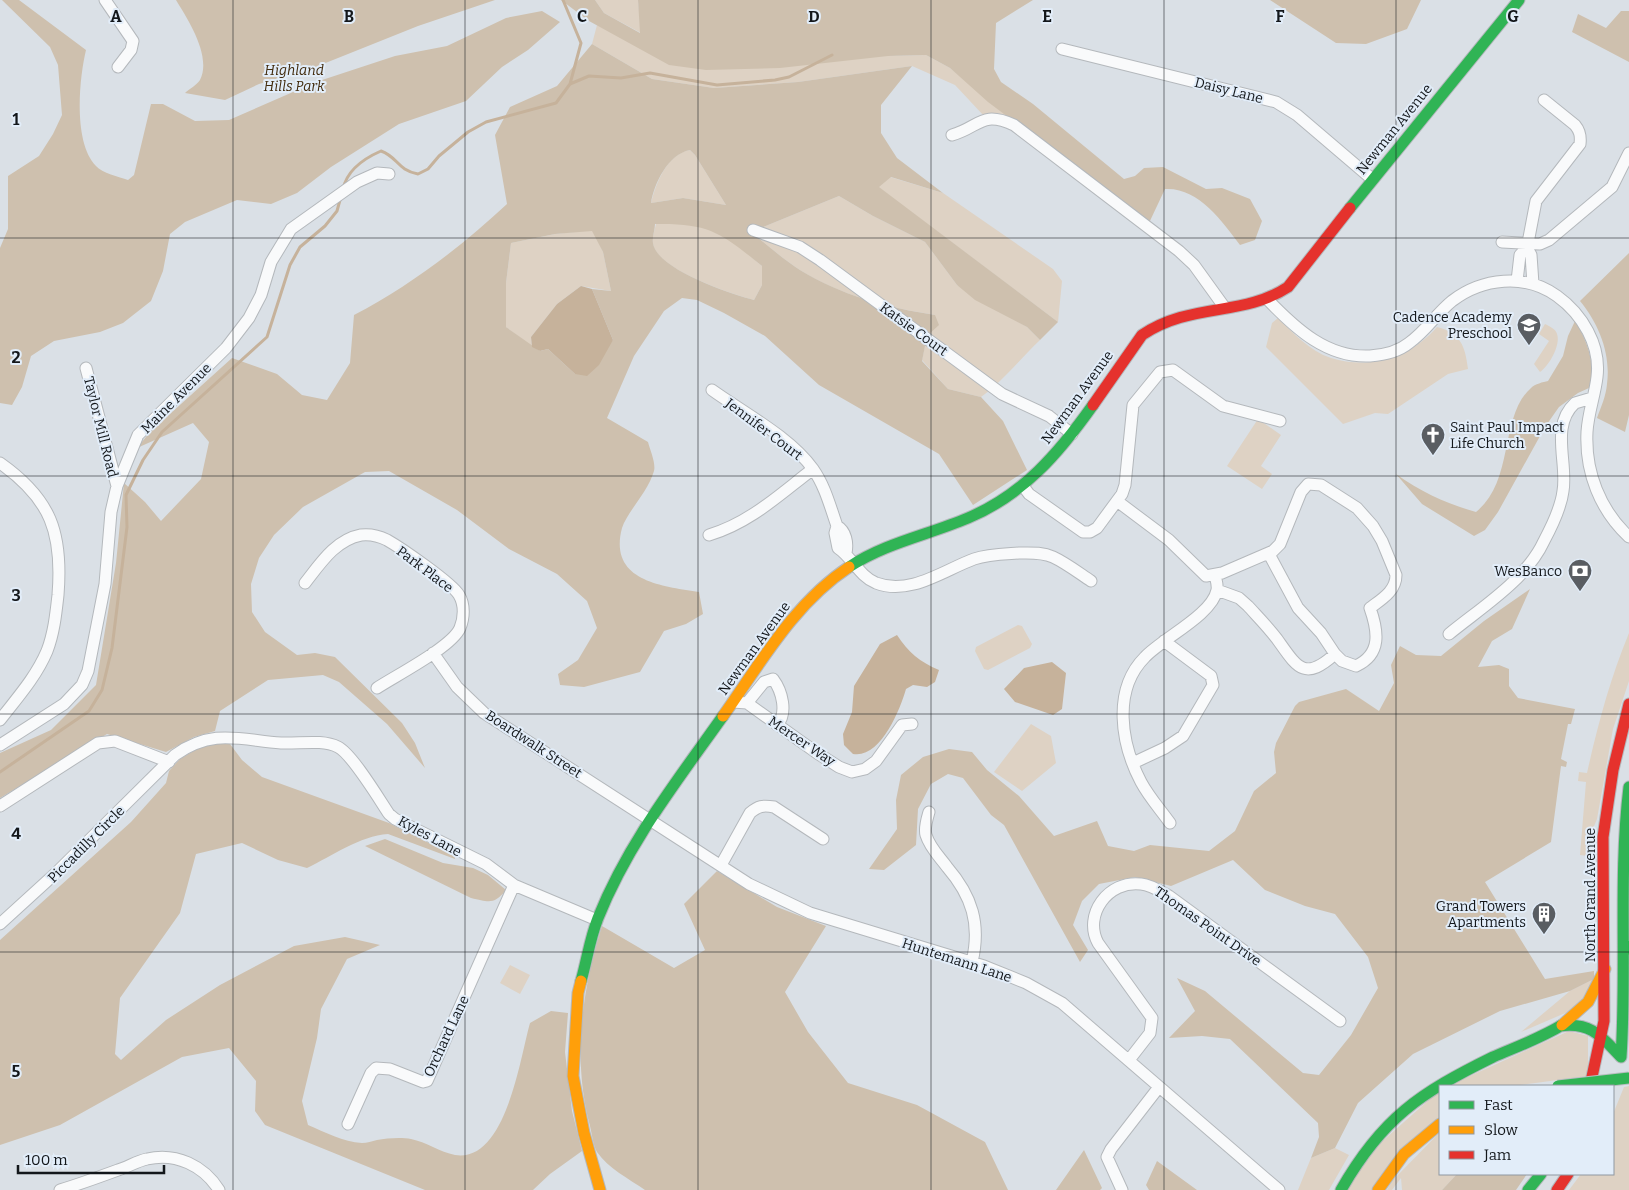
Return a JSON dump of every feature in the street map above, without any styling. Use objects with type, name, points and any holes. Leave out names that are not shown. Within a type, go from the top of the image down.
[{"type":"main road","name":"Newman Avenue","points":[[600,1190],[584,1133],[573,1076],[578,993],[597,920],[616,876],[650,818],[799,612],[815,595],[854,564],[977,514],[1003,500],[1023,486],[1072,434],[1142,335],[1172,318],[1268,300],[1279,294],[1294,280],[1372,179],[1520,0]]},
{"type":"main road","name":"North Grand Avenue","points":[[1590,1085],[1602,1038],[1605,969],[1605,823],[1617,746],[1629,704]]},
{"type":"main road","points":[[1612,1085],[1620,1057],[1623,1031],[1627,947],[1622,855],[1629,787]]},
{"type":"main road","points":[[1341,1190],[1350,1170],[1367,1146],[1406,1106],[1441,1083],[1560,1026],[1590,1004],[1605,969]]},
{"type":"main road","points":[[1560,1026],[1572,1024],[1586,1026],[1602,1038],[1620,1057]]},
{"type":"main road","points":[[1567,1085],[1629,1078]]},
{"type":"main road","points":[[1378,1190],[1404,1154],[1439,1125]]},
{"type":"main road","points":[[1528,1190],[1540,1175]]},
{"type":"main road","points":[[1557,1190],[1567,1175]]},
{"type":"street","points":[[105,0],[132,41],[131,50],[118,67]]},
{"type":"street","name":"Daisy Lane","points":[[1062,49],[1276,102],[1307,124],[1372,179]]},
{"type":"street","points":[[1517,281],[1520,255],[1527,246],[1536,201],[1580,144],[1581,139],[1579,130],[1575,125],[1544,100]]},
{"type":"street","points":[[952,135],[961,133],[978,121],[990,118],[1002,119],[1014,125],[1179,251],[1194,265],[1225,308]]},
{"type":"street","points":[[1502,242],[1527,246],[1540,244],[1548,240],[1612,187],[1629,153]]},
{"type":"street","name":"Maine Avenue","points":[[0,745],[64,704],[82,685],[88,670],[106,584],[111,512],[117,486],[138,435],[222,352],[249,318],[261,295],[272,262],[291,229],[365,177],[377,173],[390,174]]},
{"type":"street","name":"Katsie Court","points":[[753,230],[779,238],[814,256],[1002,394],[1049,416],[1072,434]]},
{"type":"street","points":[[1527,246],[1531,255],[1533,284]]},
{"type":"street","points":[[1268,300],[1286,319],[1328,349],[1358,356],[1381,355],[1408,344],[1425,330],[1446,306],[1464,293],[1497,282],[1517,281],[1546,288],[1573,308],[1588,331],[1597,360],[1597,376],[1587,430],[1590,468],[1601,501],[1617,526],[1629,538]]},
{"type":"street","name":"Taylor Mill Road","points":[[86,368],[117,486]]},
{"type":"street","points":[[1023,486],[1029,494],[1083,532],[1090,532],[1097,528],[1117,502],[1125,484],[1133,405],[1160,372],[1169,369],[1223,406],[1280,421]]},
{"type":"street","name":"Jennifer Court","points":[[712,390],[776,436],[801,456],[813,469],[826,493],[836,526],[841,528],[847,542],[846,553],[854,564],[877,583],[905,585],[925,581],[974,559],[990,555],[1036,553],[1052,556],[1091,580]]},
{"type":"street","points":[[1450,634],[1508,585],[1534,559],[1544,542],[1563,492],[1562,428],[1575,403],[1592,398]]},
{"type":"street","points":[[0,464],[18,476],[43,504],[57,543],[59,576],[54,626],[47,649],[28,684],[0,720]]},
{"type":"street","points":[[710,535],[730,529],[745,520],[813,469]]},
{"type":"street","points":[[1117,502],[1174,545],[1201,574],[1206,576],[1215,575],[1269,554],[1280,544],[1304,486],[1312,482],[1327,488],[1349,502],[1373,526],[1382,541],[1396,575],[1393,588],[1370,608],[1378,633],[1375,648],[1370,654],[1356,666],[1342,661],[1335,654],[1322,633],[1298,608],[1269,554]]},
{"type":"street","name":"Park Place","points":[[305,584],[330,552],[351,539],[368,535],[386,540],[450,585],[462,601],[464,606],[460,628],[451,640],[377,688]]},
{"type":"street","points":[[1170,823],[1148,793],[1133,763],[1124,733],[1125,695],[1136,667],[1214,600],[1217,590],[1215,575]]},
{"type":"street","points":[[1217,590],[1239,598],[1248,606],[1275,636],[1292,661],[1301,669],[1316,669],[1335,654]]},
{"type":"street","points":[[1133,763],[1170,745],[1183,736],[1214,685],[1211,676],[1164,641]]},
{"type":"street","name":"Boardwalk Street","points":[[433,653],[457,687],[484,712],[650,818]]},
{"type":"street","points":[[747,704],[764,682],[773,679],[784,710],[781,720],[777,724]]},
{"type":"street","name":"Mercer Way","points":[[733,702],[747,704],[839,767],[852,772],[870,767],[902,725],[912,724]]},
{"type":"street","name":"Kyles Lane","points":[[169,762],[197,742],[225,736],[280,743],[330,744],[338,747],[349,756],[389,814],[486,864],[514,885],[597,920]]},
{"type":"street","points":[[0,806],[98,743],[106,740],[115,741],[169,762]]},
{"type":"street","name":"Piccadilly Circle","points":[[0,924],[57,872],[169,762]]},
{"type":"street","points":[[721,865],[750,813],[756,807],[765,805],[774,807],[823,839]]},
{"type":"street","points":[[928,812],[925,832],[930,845],[962,885],[971,905],[976,931],[972,962]]},
{"type":"street","name":"Huntemann Lane","points":[[650,818],[749,884],[810,913],[972,962],[1026,983],[1062,1003],[1279,1190]]},
{"type":"street","name":"Thomas Point Drive","points":[[1129,1060],[1150,1032],[1152,1018],[1098,943],[1093,934],[1092,923],[1097,906],[1109,894],[1132,884],[1154,887],[1169,896],[1340,1021]]},
{"type":"street","name":"Orchard Lane","points":[[348,1124],[376,1068],[381,1067],[423,1082],[427,1081],[514,885]]},
{"type":"street","points":[[1122,1190],[1107,1157],[1110,1149],[1159,1087]]},
{"type":"street","points":[[60,1190],[147,1159],[167,1157],[182,1160],[199,1168],[214,1181],[219,1190]]},
{"type":"shaded area","points":[[2,0],[19,0],[86,50],[80,93],[81,127],[84,142],[89,156],[96,166],[102,171],[128,180],[134,175],[151,104],[163,104],[195,121],[229,120],[316,82],[395,56],[447,46],[506,18],[542,11],[560,22],[528,50],[502,67],[466,101],[399,124],[331,167],[297,193],[271,204],[237,200],[185,222],[170,234],[163,271],[151,301],[123,323],[100,332],[54,341],[31,356],[22,387],[12,405],[0,403],[0,248],[8,229],[8,176],[39,156],[62,115],[58,65],[50,47]]},
{"type":"shaded area","points":[[176,0],[495,0],[418,26],[308,70],[259,84],[225,100],[185,93],[200,80],[203,60],[197,38]]},
{"type":"shaded area","points":[[561,0],[595,0],[604,13],[640,33],[638,0],[1033,0],[996,23],[994,69],[1001,82],[1033,104],[1124,179],[1135,176],[1144,168],[1163,167],[1206,189],[1222,188],[1250,199],[1262,221],[1255,240],[1240,245],[1208,207],[1188,194],[1177,190],[1165,189],[1149,223],[988,102],[950,68],[926,55],[888,56],[780,68],[706,70],[669,65],[589,21]]},
{"type":"shaded area","points":[[595,0],[638,0],[641,33],[604,13]]},
{"type":"shaded area","points":[[1270,0],[1421,0],[1407,29],[1366,44],[1336,43]]},
{"type":"shaded area","points":[[1621,11],[1629,11],[1629,62],[1572,32],[1578,14],[1606,28]]},
{"type":"shaded area","points":[[597,25],[630,42],[888,56],[926,55],[950,68],[1009,117],[997,113],[984,116],[955,85],[912,66],[798,82],[714,88],[652,79],[592,44]]},
{"type":"shaded area","points":[[592,44],[652,79],[714,88],[798,82],[912,66],[881,105],[881,133],[897,158],[943,193],[891,177],[879,187],[1058,322],[1040,340],[1027,327],[975,300],[957,285],[925,242],[873,216],[839,196],[751,232],[794,266],[832,287],[900,309],[935,315],[939,325],[927,336],[922,361],[948,389],[981,397],[1003,421],[1027,470],[973,505],[939,454],[819,385],[765,336],[697,300],[682,298],[664,311],[634,356],[607,418],[648,442],[654,464],[651,479],[622,528],[620,546],[623,560],[630,570],[641,578],[669,587],[699,592],[703,614],[686,624],[664,631],[640,672],[584,687],[560,685],[558,674],[578,660],[597,628],[587,601],[557,574],[509,549],[457,510],[389,471],[365,472],[303,507],[274,535],[259,558],[251,584],[252,612],[265,632],[297,655],[315,653],[335,657],[402,723],[415,743],[425,768],[387,724],[339,682],[323,675],[268,680],[220,711],[215,731],[194,737],[166,752],[107,734],[0,798],[0,753],[51,730],[96,685],[116,563],[124,483],[145,502],[161,521],[201,479],[209,442],[193,423],[137,448],[150,432],[232,358],[277,374],[302,395],[327,400],[350,363],[354,315],[375,304],[435,264],[507,204],[495,135],[510,107],[557,86]],"holes":[[[690,150],[726,205],[683,198],[651,203],[655,187],[663,171],[675,157]],[[655,224],[689,226],[714,232],[736,245],[762,266],[762,285],[754,300],[696,279],[680,271],[657,253],[653,238]],[[592,231],[603,252],[611,291],[592,289],[613,340],[575,374],[548,349],[540,351],[506,327],[506,283],[511,243],[555,234]]]},
{"type":"shaded area","points":[[690,150],[726,205],[683,198],[651,203],[659,178],[669,163],[675,157]]},
{"type":"shaded area","points":[[890,177],[943,193],[1053,269],[1062,281],[1058,322],[878,187]]},
{"type":"shaded area","points":[[839,196],[873,216],[925,242],[957,285],[1027,327],[1040,340],[1004,377],[981,397],[948,389],[922,360],[927,336],[935,315],[900,309],[831,287],[794,266],[751,232]]},
{"type":"shaded area","points":[[656,224],[685,224],[703,227],[727,237],[762,266],[762,285],[754,300],[696,279],[667,262],[657,253],[653,243]]},
{"type":"shaded area","points":[[593,230],[603,252],[611,291],[581,286],[557,304],[531,337],[532,347],[506,327],[506,283],[511,243],[555,234]]},
{"type":"shaded area","points":[[1629,253],[1629,415],[1625,432],[1597,418],[1606,388],[1607,362],[1598,329],[1580,301]]},
{"type":"shaded area","points":[[581,286],[592,289],[613,340],[599,365],[587,376],[575,374],[548,349],[540,351],[532,347],[531,337],[557,304]]},
{"type":"shaded area","points":[[1278,318],[1302,341],[1323,355],[1360,363],[1375,362],[1402,354],[1415,347],[1437,327],[1457,337],[1463,347],[1468,369],[1448,374],[1388,414],[1375,413],[1343,424],[1266,347],[1272,323]]},
{"type":"shaded area","points":[[1575,321],[1590,353],[1592,371],[1589,388],[1578,393],[1559,407],[1545,427],[1498,512],[1485,530],[1474,536],[1422,504],[1396,474],[1434,497],[1476,512],[1488,499],[1497,483],[1514,415],[1521,400],[1533,387],[1548,381],[1563,356],[1568,336]]},
{"type":"shaded area","points":[[1545,324],[1556,332],[1558,339],[1556,349],[1550,360],[1540,372],[1534,364],[1549,341],[1539,334]]},
{"type":"shaded area","points":[[1258,419],[1281,435],[1261,466],[1272,474],[1262,489],[1227,466]]},
{"type":"shaded area","points":[[1530,589],[1512,629],[1492,641],[1478,667],[1499,665],[1509,669],[1509,686],[1518,698],[1575,709],[1571,724],[1568,724],[1561,759],[1567,762],[1566,767],[1561,766],[1551,842],[1485,882],[1545,979],[1594,971],[1594,979],[1570,991],[1500,1011],[1413,1054],[1358,1103],[1335,1148],[1311,1158],[1319,1137],[1318,1123],[1230,1039],[1202,1036],[1169,1038],[1195,1011],[1177,978],[1205,991],[1303,1073],[1319,1075],[1351,1035],[1378,988],[1368,957],[1335,914],[1305,906],[1265,890],[1233,860],[1171,886],[1135,877],[1099,884],[1082,901],[1073,925],[1088,950],[1080,962],[1004,825],[991,815],[963,778],[948,774],[931,784],[918,809],[916,845],[884,870],[869,869],[897,829],[896,800],[901,775],[923,757],[949,749],[972,752],[987,770],[1019,796],[1054,836],[1097,821],[1108,846],[1134,851],[1150,845],[1209,851],[1235,831],[1254,791],[1276,773],[1274,752],[1276,743],[1295,706],[1299,702],[1346,689],[1379,711],[1394,683],[1391,665],[1400,646],[1416,655],[1441,656],[1484,621]]},
{"type":"shaded area","points":[[1018,625],[1022,626],[1032,644],[1030,648],[988,670],[984,669],[975,651],[976,647]]},
{"type":"shaded area","points":[[1629,633],[1629,681],[1613,729],[1597,819],[1589,838],[1588,856],[1580,855],[1586,782],[1578,781],[1579,772],[1587,773],[1605,702]]},
{"type":"shaded area","points":[[897,635],[915,656],[939,670],[935,682],[927,687],[913,685],[906,689],[894,720],[880,741],[863,754],[853,754],[844,745],[843,734],[852,712],[854,686],[880,644]]},
{"type":"shaded area","points":[[1052,662],[1066,673],[1062,709],[1053,715],[1015,702],[1004,689],[1024,668]]},
{"type":"shaded area","points":[[1031,724],[1051,736],[1056,763],[1022,791],[994,772]]},
{"type":"shaded area","points":[[213,744],[230,744],[242,760],[262,777],[389,823],[455,856],[455,859],[388,834],[357,842],[307,868],[278,860],[242,843],[196,854],[180,913],[120,998],[115,1054],[121,1060],[166,1020],[220,985],[294,946],[345,937],[380,945],[347,959],[321,1009],[317,1038],[302,1101],[308,1125],[348,1141],[364,1143],[390,1138],[407,1138],[455,1155],[472,1153],[487,1143],[499,1126],[515,1082],[530,1023],[551,1011],[568,1013],[565,1052],[572,1111],[582,1151],[550,1174],[533,1190],[425,1190],[265,1125],[255,1111],[256,1081],[229,1048],[182,1057],[60,1125],[0,1145],[0,940],[131,822],[166,783],[169,771],[180,759],[200,747]]},
{"type":"shaded area","points":[[385,839],[443,863],[473,868],[488,875],[506,890],[498,898],[491,901],[471,898],[365,846]]},
{"type":"shaded area","points":[[717,871],[777,907],[826,926],[785,992],[808,1032],[848,1083],[917,1105],[985,1142],[1008,1190],[645,1190],[619,1173],[602,1158],[594,1146],[585,1101],[581,1075],[581,1050],[582,1025],[589,975],[602,926],[674,968],[705,950],[684,904]]},
{"type":"shaded area","points":[[510,965],[530,975],[520,994],[500,983]]},
{"type":"shaded area","points":[[1594,979],[1577,1008],[1521,1032],[1570,991]]},
{"type":"shaded area","points":[[1569,1031],[1588,1036],[1588,1076],[1520,1085],[1450,1085]]},
{"type":"shaded area","points":[[1629,1086],[1629,1190],[1569,1190],[1580,1175],[1614,1175],[1614,1112],[1624,1087]]},
{"type":"shaded area","points":[[1439,1091],[1439,1118],[1371,1190],[1347,1190],[1368,1154]]},
{"type":"shaded area","points":[[1439,1133],[1439,1175],[1456,1175],[1442,1190],[1402,1190],[1401,1178],[1392,1190],[1387,1190],[1392,1181]]},
{"type":"shaded area","points":[[1335,1148],[1349,1155],[1329,1190],[1298,1190],[1311,1158]]},
{"type":"shaded area","points":[[1084,1150],[1102,1188],[1100,1190],[1056,1190]]},
{"type":"shaded area","points":[[1157,1161],[1197,1190],[1149,1190],[1146,1185]]},
{"type":"shaded area","points":[[1456,1175],[1526,1175],[1516,1190],[1442,1190]]},
{"type":"waterway","points":[[343,189],[348,176],[353,170],[369,157],[381,151],[406,170],[418,174],[428,169],[439,156],[468,132],[486,122],[556,103],[570,84],[581,43],[563,0]]},
{"type":"waterway","points":[[570,84],[589,76],[621,78],[650,73],[717,85],[775,80],[789,77],[832,55]]},
{"type":"waterway","points":[[0,772],[89,711],[102,690],[112,648],[127,527],[126,495],[143,460],[162,432],[267,337],[290,265],[300,247],[325,226],[337,211],[340,200]]},
{"type":"traffic: fast","points":[[1350,208],[1519,0]]},
{"type":"traffic: fast","points":[[849,567],[892,545],[953,524],[988,509],[1023,485],[1038,471],[1067,440],[1093,405]]},
{"type":"traffic: fast","points":[[581,981],[595,926],[610,890],[654,813],[723,716]]},
{"type":"traffic: fast","points":[[1621,1057],[1624,854],[1629,787]]},
{"type":"traffic: fast","points":[[1625,945],[1629,949]]},
{"type":"traffic: fast","points":[[1441,1085],[1493,1057],[1562,1025]]},
{"type":"traffic: fast","points":[[1560,1026],[1580,1026],[1595,1032],[1621,1057]]},
{"type":"traffic: fast","points":[[1567,1085],[1629,1078]]},
{"type":"traffic: fast","points":[[1341,1190],[1356,1165],[1388,1126],[1405,1110],[1439,1086]]},
{"type":"traffic: fast","points":[[1528,1190],[1540,1175]]},
{"type":"traffic: slow","points":[[723,716],[765,655],[795,616],[811,598],[849,567]]},
{"type":"traffic: slow","points":[[1562,1025],[1588,1002],[1605,969]]},
{"type":"traffic: slow","points":[[581,981],[578,993],[573,1076],[584,1133],[600,1190]]},
{"type":"traffic: slow","points":[[1378,1190],[1404,1154],[1439,1125]]},
{"type":"traffic: jam","points":[[1093,405],[1142,335],[1160,325],[1179,318],[1253,303],[1288,287],[1350,208]]},
{"type":"traffic: jam","points":[[1590,1085],[1604,1021],[1603,837],[1613,770],[1629,704]]},
{"type":"traffic: jam","points":[[1557,1190],[1567,1175]]},
{"type":"place","name":"Cadence Academy Preschool","points":[[1529,346]]},
{"type":"place","name":"Saint Paul Impact Life Church","points":[[1433,456]]},
{"type":"place","name":"WesBanco","points":[[1580,592]]},
{"type":"place","name":"Grand Towers Apartments","points":[[1544,935]]},
{"type":"park label","name":"Highland Hills Park","points":[[294,78]]}]
